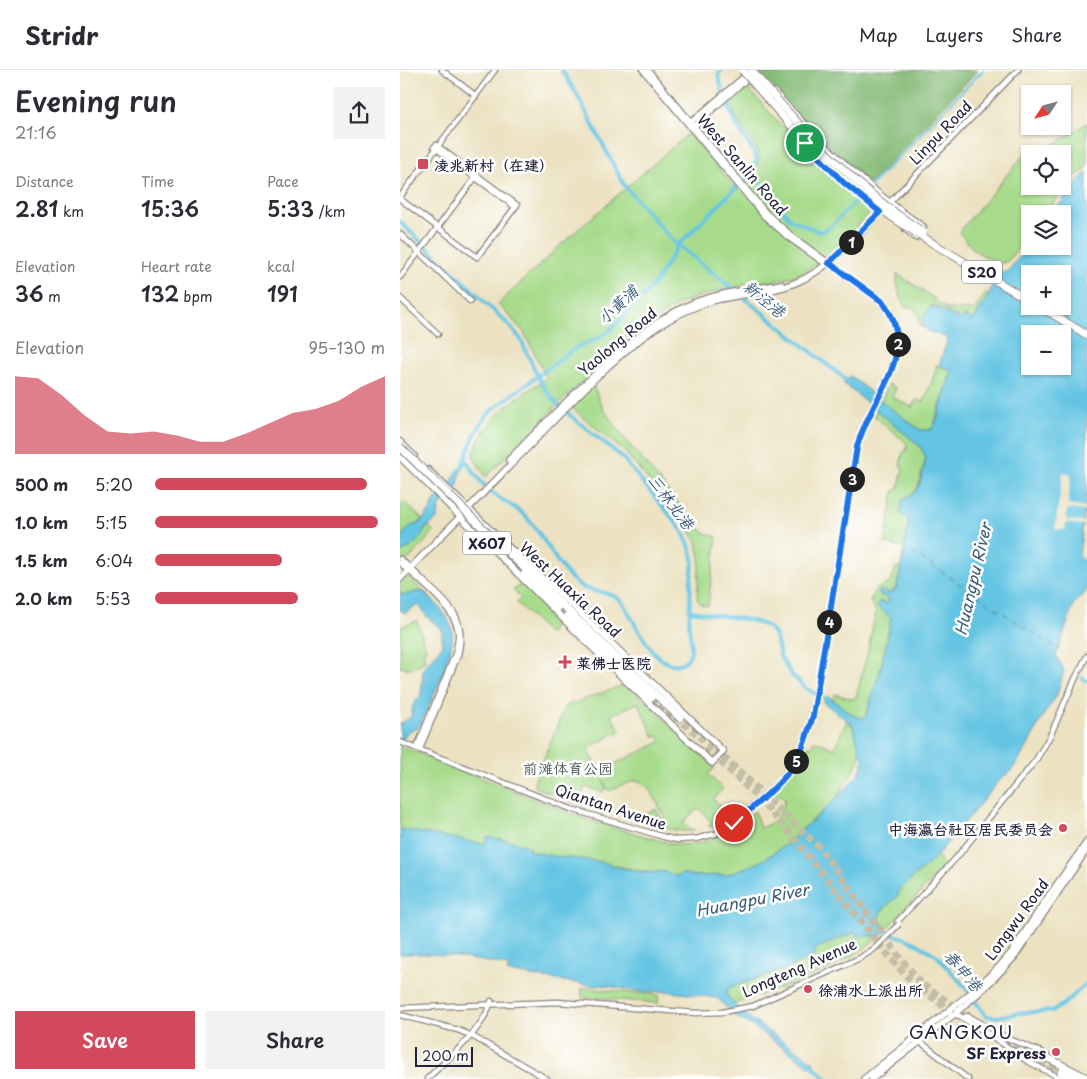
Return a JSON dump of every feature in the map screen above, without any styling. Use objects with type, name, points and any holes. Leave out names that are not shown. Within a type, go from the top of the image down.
[{"type":"highway","name":"S20","points":[[754,70],[818,146],[874,197],[925,234],[1021,291]]},
{"type":"highway","name":"S20","points":[[743,74],[814,151],[861,194],[912,231],[1021,296]]},
{"type":"highway","points":[[1054,315],[1087,335]]},
{"type":"highway","points":[[1062,315],[1087,330]]},
{"type":"highway","points":[[400,447],[519,564],[531,577],[567,616],[651,696],[531,577]]},
{"type":"highway","points":[[400,456],[519,564]]},
{"type":"highway","points":[[531,577],[575,613],[681,717],[531,577]]},
{"type":"highway","points":[[1083,1079],[1040,1055],[1087,1076]]},
{"type":"highway","points":[[1061,1075],[1069,1079]]},
{"type":"highway","points":[[1061,1075],[1075,1079]]},
{"type":"main road","name":"Yaolong Road","points":[[400,578],[557,413],[594,378],[654,330],[694,308],[726,296],[795,280],[827,262],[874,215],[880,212]]},
{"type":"main road","name":"West Huaxia Road","points":[[400,442],[467,507],[531,577],[627,682],[712,763],[723,751],[531,577],[459,515],[400,456]]},
{"type":"main road","name":"Yaolong Road","points":[[400,573],[408,568]]},
{"type":"main road","name":"Longwu Road","points":[[974,993],[1012,952],[1087,842]]},
{"type":"main road","name":"Longwu Road","points":[[864,1079],[1003,970],[1016,956],[1087,849]]},
{"type":"main road","name":"Longwu Road","points":[[872,1079],[918,1038],[962,1006],[968,998]]},
{"type":"street","points":[[442,70],[475,95]]},
{"type":"street","points":[[494,70],[400,198],[477,257],[516,206]]},
{"type":"street","name":"West Sanlin Road","points":[[642,70],[684,117]]},
{"type":"street","name":"West Sanlin Road","points":[[648,70],[743,189],[779,225],[827,262],[879,297],[893,316],[898,338],[896,360],[872,411]]},
{"type":"street","points":[[691,126],[730,91],[743,74],[754,70],[840,161],[873,190],[924,227],[916,238],[864,200],[831,171],[743,74]]},
{"type":"street","name":"Linpu Road","points":[[880,212],[1018,70]]},
{"type":"street","points":[[436,147],[475,178],[516,206]]},
{"type":"street","points":[[400,192],[436,147]]},
{"type":"street","points":[[436,147],[516,206]]},
{"type":"street","points":[[400,277],[475,178]]},
{"type":"street","points":[[400,234],[470,300]]},
{"type":"street","points":[[400,298],[438,334]]},
{"type":"street","name":"Qiantan Avenue","points":[[401,741],[594,817],[676,840],[696,840],[715,834],[734,823],[780,782],[798,758],[813,716],[857,447],[864,426],[872,411]]},
{"type":"street","points":[[400,561],[448,609],[456,622],[458,637],[455,654],[419,747]]},
{"type":"street","name":"Longteng Avenue","points":[[898,923],[956,858],[1036,760],[1050,736],[1087,656]]},
{"type":"street","name":"Longteng Avenue","points":[[400,1007],[491,1002],[558,1002],[712,1012],[736,1010],[860,958],[874,948],[957,860],[1039,760],[1052,739],[1087,661]]},
{"type":"street","points":[[425,1079],[470,1036],[489,1009],[491,1002]]},
{"type":"street","points":[[962,1006],[964,1012],[970,1017],[1007,1038],[1087,1076]]},
{"type":"street","points":[[952,1014],[965,1020],[1027,1061],[1061,1075]]},
{"type":"street","points":[[400,1015],[452,1028],[547,1079]]},
{"type":"street","points":[[965,1020],[966,1016],[970,1017]]},
{"type":"street","points":[[918,1038],[968,1079]]},
{"type":"green space","points":[[757,70],[978,70],[869,184],[806,123]]},
{"type":"green space","points":[[745,85],[817,165],[871,212],[819,262],[799,274],[780,280],[706,294],[686,301],[658,318],[628,340],[591,373],[486,477],[473,456],[486,428],[501,411],[547,378],[523,331],[498,304],[566,240],[689,133],[737,190],[756,170],[759,157],[756,148],[738,121],[728,100]]},
{"type":"green space","points":[[1087,123],[1087,168],[1071,180],[1071,145],[1054,145]]},
{"type":"green space","points":[[1021,158],[1021,195],[1060,195],[1052,205],[1021,205],[1021,244],[1008,261],[999,264],[974,250],[959,232]]},
{"type":"green space","points":[[897,274],[948,309],[974,310],[986,293],[989,294],[973,321],[962,314],[959,317],[933,305],[924,315],[923,327],[919,325],[919,315],[915,309],[913,307],[905,307],[903,303],[897,283]]},
{"type":"green space","points":[[936,365],[952,370],[933,427],[927,431],[920,430],[881,401],[889,384],[896,388],[892,397],[912,407],[916,400],[924,402],[936,370]]},
{"type":"green space","points":[[593,385],[603,409],[628,443],[703,532],[717,537],[708,606],[701,604],[697,599],[700,558],[697,542],[688,528],[626,453],[571,407]]},
{"type":"green space","points":[[877,410],[919,445],[926,457],[917,490],[908,498],[909,520],[904,548],[885,543],[894,491],[898,490],[903,469],[900,465],[903,452],[907,450],[907,443],[874,416]]},
{"type":"green space","points":[[404,502],[422,519],[420,523],[405,532],[400,543],[400,503]]},
{"type":"green space","points":[[429,526],[433,530],[432,534],[409,559],[404,560],[400,553],[417,542]]},
{"type":"green space","points":[[896,567],[901,567],[896,590],[892,594],[880,590],[878,593],[889,599],[887,604],[891,618],[882,664],[866,716],[859,719],[833,700],[835,694],[853,699],[856,697],[876,611],[870,602],[878,588],[891,582]]},
{"type":"green space","points":[[409,577],[431,598],[420,591],[404,595],[400,593],[400,583]]},
{"type":"green space","points":[[523,583],[558,617],[551,633],[548,633],[517,603],[521,598],[513,590]]},
{"type":"green space","points":[[417,621],[426,649],[423,653],[425,660],[423,663],[406,669],[405,666],[400,668],[400,627]]},
{"type":"green space","name":"前滩体育公园","points":[[627,684],[715,768],[708,774],[723,789],[713,799],[731,815],[713,827],[708,826],[712,823],[699,808],[682,823],[695,831],[671,829],[663,827],[664,824],[656,828],[653,823],[651,824],[647,814],[656,809],[661,819],[665,817],[653,794],[641,782],[636,781],[609,791],[603,780],[606,789],[602,792],[585,787],[578,804],[535,787],[534,783],[565,706]],"holes":[[[638,703],[654,737],[658,736],[661,742],[599,771],[588,748],[620,731],[611,715]]]},
{"type":"green space","points":[[847,720],[856,732],[861,754],[836,799],[784,846],[760,862],[726,875],[696,876],[683,874],[676,880],[654,873],[597,861],[560,858],[529,851],[530,847],[499,838],[486,845],[400,829],[400,746],[586,819],[668,843],[694,844],[715,838],[755,811],[760,828],[773,821],[782,809],[785,799],[771,793],[787,777],[808,746],[811,747],[813,742],[817,741],[834,749]]},
{"type":"green space","points":[[937,855],[945,866],[887,928],[880,921],[880,912],[899,895],[897,892]]},
{"type":"green space","points":[[855,932],[869,936],[878,936],[865,948],[849,958],[790,985],[734,1004],[726,994],[729,988],[793,966],[816,955],[814,949]]},
{"type":"green space","points":[[582,988],[659,995],[658,1003],[582,997]]},
{"type":"water","name":"Huangpu River","points":[[1087,172],[1087,493],[1079,556],[1087,563],[1087,591],[1074,603],[1056,656],[1064,670],[1057,695],[1012,770],[999,781],[934,859],[897,892],[899,895],[880,912],[880,921],[887,928],[881,936],[858,936],[855,932],[815,949],[816,954],[793,966],[736,985],[726,991],[729,999],[750,1018],[815,1063],[811,1067],[748,1023],[737,1018],[717,998],[665,991],[644,992],[602,985],[595,986],[507,972],[509,966],[482,961],[428,954],[400,954],[400,829],[485,844],[487,837],[511,841],[530,847],[529,851],[537,853],[596,861],[637,871],[661,871],[676,876],[683,874],[696,876],[726,875],[760,862],[784,846],[836,799],[859,774],[864,759],[861,756],[853,725],[823,702],[828,696],[856,717],[863,718],[866,716],[882,664],[891,618],[877,606],[880,601],[886,604],[889,600],[878,593],[880,590],[891,594],[895,588],[897,589],[909,520],[900,513],[903,499],[909,497],[918,488],[926,457],[919,445],[843,383],[851,376],[920,430],[931,430],[936,422],[952,370],[939,366],[948,338],[923,327],[924,315],[932,306],[959,319],[966,316],[973,321],[989,294],[998,273],[1007,272],[1021,255],[1071,255],[1071,205],[1059,205],[1066,195],[1071,195],[1071,188]]},
{"type":"water","points":[[462,467],[457,487],[440,506],[437,519],[425,529],[421,537],[411,547],[400,553],[400,543],[405,532],[411,526],[420,523],[429,512],[436,498]]},
{"type":"water","points":[[421,591],[444,612],[450,623],[452,629],[451,649],[442,676],[421,723],[418,728],[408,731],[400,743],[400,724],[411,717],[413,705],[421,695],[423,669],[442,646],[442,629],[427,617],[420,606],[416,605],[405,613],[400,610],[400,593],[404,595]]},
{"type":"pier","points":[[1063,472],[1071,474],[1068,505],[1087,508],[1086,511],[1067,509],[1066,520],[1084,522],[1084,525],[1066,523],[1065,530],[1055,529]]},
{"type":"waterway","name":"新泾港","points":[[562,70],[624,185],[672,240],[850,383]]},
{"type":"waterway","name":"小黄浦","points":[[461,470],[475,434],[487,415],[577,347],[601,337],[610,330],[657,280],[678,245],[751,171],[756,157],[736,124],[726,101],[718,75],[722,70]]},
{"type":"waterway","points":[[870,186],[983,70]]},
{"type":"waterway","points":[[747,177],[752,176],[756,178],[790,219],[820,232],[829,228]]},
{"type":"waterway","points":[[829,228],[861,196]]},
{"type":"waterway","name":"三林北港","points":[[400,222],[508,324],[520,338],[538,377],[548,393],[562,409],[622,457],[682,530],[693,559],[689,620],[691,649],[688,658],[684,662],[674,665],[664,661],[655,653],[621,601],[612,595],[584,588],[571,578],[525,515],[488,489],[466,460]]},
{"type":"waterway","name":"三林北港","points":[[690,611],[750,620],[767,626],[775,635],[781,658],[791,674],[805,688],[828,700]]},
{"type":"waterway","points":[[1082,678],[1087,681]]},
{"type":"waterway","name":"春申港","points":[[880,929],[914,942],[936,955],[965,987],[986,1016],[997,1017],[1052,1011],[1064,1004],[1087,983]]},
{"type":"waterway","points":[[470,1045],[476,1048]]},
{"type":"waterway","points":[[446,1079],[477,1046]]},
{"type":"waterway","points":[[809,1062],[827,1079]]},
{"type":"ferry route","points":[[912,552],[1054,647]]},
{"type":"tunnel","points":[[651,698],[676,721]]},
{"type":"tunnel","points":[[675,716],[725,758],[819,847],[901,959],[923,985],[972,1018]]},
{"type":"tunnel","points":[[705,747],[783,825],[898,967],[912,982],[954,1014]]},
{"type":"tunnel","points":[[996,1033],[1061,1072]]},
{"type":"place","name":"凌兆新村（在建）","points":[[423,164]]},
{"type":"place","name":"莱佛士医院","points":[[565,662]]},
{"type":"place","name":"中海瀛台社区居民委员会","points":[[1063,828]]},
{"type":"place","name":"徐浦水上派出所","points":[[808,989]]},
{"type":"place","name":"SF Express","points":[[1056,1052]]},
{"type":"district","name":"GANGKOU","points":[[961,1031]]},
{"type":"route","points":[[734,823],[780,782],[792,767],[798,758],[813,716],[857,447],[864,426],[896,360],[898,343],[898,333],[893,316],[879,297],[829,263],[880,212],[844,183],[805,143]]}]
